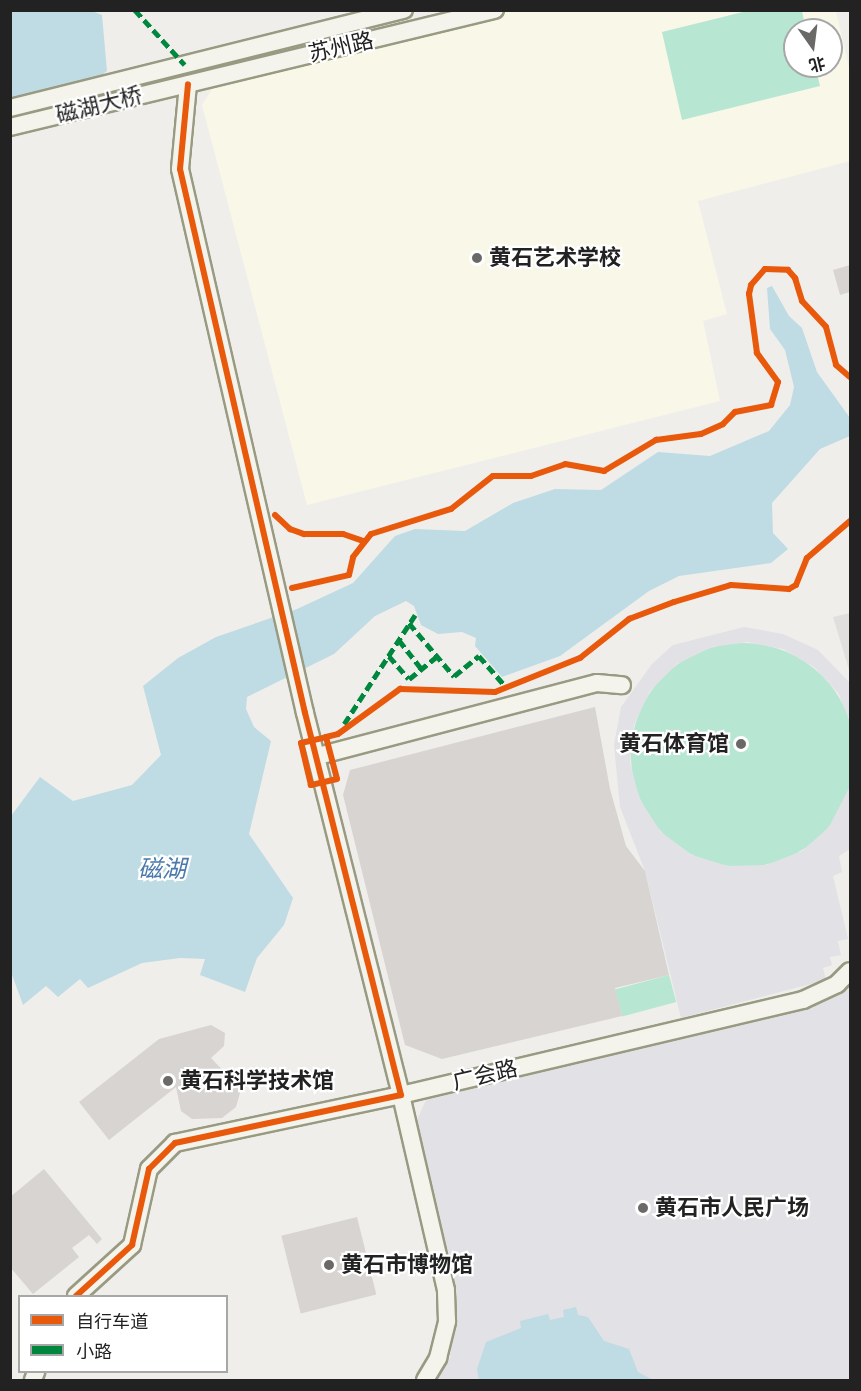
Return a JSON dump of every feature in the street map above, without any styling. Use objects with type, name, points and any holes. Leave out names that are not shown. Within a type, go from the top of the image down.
[{"type":"street","name":"苏州路","points":[[185,65],[404,10]]},
{"type":"street","name":"苏州路","points":[[188,84],[495,10]]},
{"type":"street","name":"磁湖大桥","points":[[10,108],[185,65]]},
{"type":"street","name":"磁湖大桥","points":[[10,127],[188,84]]},
{"type":"street","points":[[188,84],[180,169],[305,713],[318,756],[401,1095],[446,1290],[442,1340],[425,1380]]},
{"type":"street","points":[[318,756],[597,683],[622,686]]},
{"type":"street","name":"广会路","points":[[77,1295],[132,1245],[149,1169],[175,1143],[222,1129],[401,1095],[803,1000],[837,984],[850,971]]},
{"type":"shaded area","name":"黄石艺术学校","points":[[502,11],[836,11],[838,18],[783,18],[783,78],[843,78],[843,42],[850,72],[850,161],[698,201],[727,314],[703,321],[720,401],[307,505],[202,105],[218,79]]},
{"type":"shaded area","points":[[850,613],[850,673],[833,617]]},
{"type":"shaded area","points":[[744,627],[783,634],[818,650],[850,683],[850,721],[838,693],[814,667],[783,649],[747,642],[712,647],[677,664],[650,691],[634,725],[630,763],[640,800],[661,832],[692,855],[728,866],[766,865],[802,851],[829,827],[850,786],[850,849],[839,856],[842,872],[833,876],[848,939],[838,941],[841,955],[830,957],[832,965],[823,968],[826,980],[681,1018],[645,871],[620,807],[614,745],[621,707],[652,664],[673,645]]},
{"type":"shaded area","name":"黄石市人民广场","points":[[850,986],[850,1380],[437,1380],[450,1358],[455,1306],[415,1124],[426,1100],[814,1006]]},
{"type":"green space","points":[[751,10],[802,11],[803,18],[783,18],[783,78],[818,78],[820,86],[682,120],[662,32]]},
{"type":"green space","name":"黄石体育馆","points":[[743,643],[786,652],[805,662],[822,676],[836,693],[846,712],[855,755],[846,798],[836,817],[822,834],[805,848],[786,858],[743,867],[700,858],[681,848],[664,834],[650,817],[640,798],[631,755],[640,712],[650,693],[664,676],[681,662],[700,652]]},
{"type":"green space","points":[[669,975],[676,1002],[622,1017],[615,989]]},
{"type":"water","points":[[11,11],[92,11],[102,15],[107,71],[76,95],[11,105]]},
{"type":"water","name":"磁湖","points":[[772,286],[789,316],[802,328],[817,372],[850,418],[850,436],[820,449],[772,503],[773,533],[788,549],[771,563],[679,576],[649,591],[560,656],[502,677],[475,646],[476,638],[462,632],[438,634],[421,625],[414,606],[406,601],[375,616],[334,654],[247,697],[246,709],[254,727],[271,741],[249,834],[293,898],[284,925],[257,958],[245,992],[200,975],[205,959],[180,958],[142,963],[88,988],[80,979],[58,997],[46,986],[23,1005],[11,972],[11,816],[40,777],[73,801],[132,785],[161,755],[143,686],[178,658],[216,637],[297,609],[353,583],[395,536],[415,529],[465,531],[513,503],[555,489],[601,490],[658,452],[710,456],[769,431],[790,405],[794,387],[785,350],[770,329],[767,288]]},
{"type":"water","points":[[576,1307],[578,1315],[588,1317],[604,1341],[629,1349],[638,1372],[653,1380],[479,1380],[477,1369],[486,1342],[521,1328],[520,1321],[548,1314],[550,1320],[564,1317],[563,1310]]},
{"type":"building","points":[[850,265],[850,292],[840,295],[833,270]]},
{"type":"building","points":[[595,707],[610,789],[626,846],[645,871],[669,975],[615,988],[622,1016],[442,1059],[405,1045],[343,795],[350,770]]},
{"type":"building","name":"黄石科学技术馆","points":[[211,1025],[225,1033],[224,1046],[211,1058],[236,1084],[240,1093],[236,1107],[222,1118],[192,1119],[181,1111],[176,1087],[109,1140],[79,1102],[159,1039]]},
{"type":"building","points":[[44,1169],[102,1239],[97,1244],[89,1235],[72,1248],[79,1257],[33,1294],[10,1267],[10,1197]]},
{"type":"building","name":"黄石市博物馆","points":[[357,1217],[376,1295],[301,1313],[281,1236]]},
{"type":"marked path","points":[[135,10],[185,65]]},
{"type":"marked path","points":[[344,724],[415,615]]},
{"type":"marked path","points":[[409,623],[454,676],[479,656],[507,688]]},
{"type":"marked path","points":[[399,640],[422,669]]},
{"type":"marked path","points":[[389,656],[409,679],[437,656]]},
{"type":"cycle path","points":[[77,1295],[132,1245],[149,1169],[175,1143],[401,1095],[305,713],[180,169],[188,84]]},
{"type":"cycle path","points":[[292,588],[349,575],[353,557],[371,534],[451,509],[493,476],[531,476],[565,464],[604,471],[656,440],[701,434],[723,424],[735,412],[771,405],[778,382],[757,353],[749,294],[751,285],[765,269],[788,270],[795,278],[802,301],[826,327],[836,365],[850,377]]},
{"type":"cycle path","points":[[275,515],[290,529],[304,534],[343,534],[363,541]]},
{"type":"cycle path","points":[[326,737],[337,779],[311,785],[301,743],[338,734],[400,689],[495,692],[580,658],[629,619],[674,602],[731,585],[789,589],[796,585],[807,558],[850,521]]},
{"type":"place","name":"黄石艺术学校","points":[[477,258]]},
{"type":"place","name":"黄石体育馆","points":[[741,744]]},
{"type":"place","name":"黄石科学技术馆","points":[[168,1081]]},
{"type":"place","name":"黄石市人民广场","points":[[643,1208]]},
{"type":"place","name":"黄石市博物馆","points":[[329,1265]]}]
